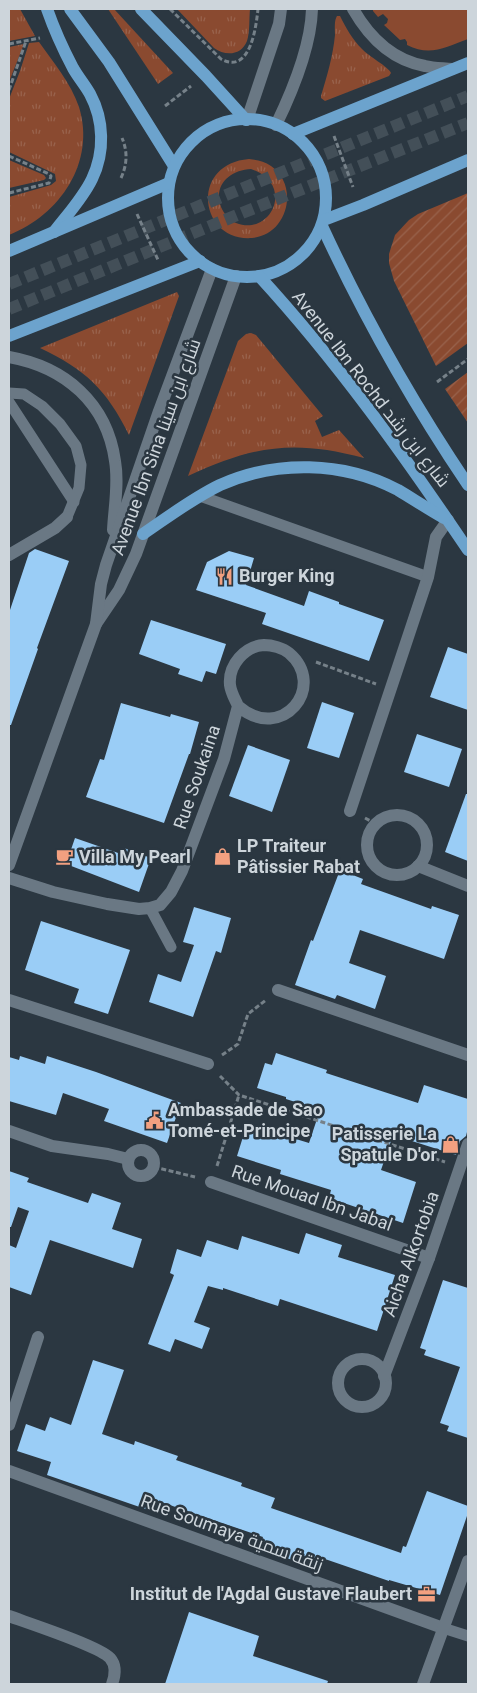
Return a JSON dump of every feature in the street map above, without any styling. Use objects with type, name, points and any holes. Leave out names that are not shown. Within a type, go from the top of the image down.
[{"type":"main road","points":[[47,9],[56,34],[95,106],[101,134],[98,164],[92,178],[84,192],[54,232]]},
{"type":"main road","points":[[70,9],[109,62],[174,166]]},
{"type":"main road","points":[[141,9],[246,120]]},
{"type":"main road","points":[[293,134],[468,63]]},
{"type":"main road","points":[[232,120],[246,120],[257,120],[276,125],[293,134],[309,147],[319,163],[325,182],[327,201],[323,223],[314,241],[297,259],[275,272],[259,276],[236,276],[212,269],[200,261],[190,253],[176,233],[168,208],[169,183],[174,166],[181,153],[191,141],[203,131],[216,124],[232,120]]},
{"type":"main road","points":[[323,223],[468,160]]},
{"type":"main road","points":[[9,251],[169,183]]},
{"type":"main road","name":"Avenue Ibn Rochd شارع ابن رشد","points":[[323,223],[345,276],[387,357],[468,485]]},
{"type":"main road","points":[[9,336],[200,261]]},
{"type":"main road","name":"Avenue Ibn Rochd شارع ابن رشد","points":[[259,276],[299,319],[349,384],[413,469],[468,550]]},
{"type":"main road","points":[[143,534],[200,496],[221,485],[265,471],[288,468],[312,467],[350,473],[379,482],[397,490],[448,520]]},
{"type":"street","points":[[246,120],[279,24],[281,9]]},
{"type":"street","points":[[276,125],[287,103],[295,80],[308,36],[312,9]]},
{"type":"street","points":[[353,9],[362,25],[374,39],[394,54],[412,63],[452,69]]},
{"type":"street","name":"Avenue Ibn Sina شارع ابن سينا","points":[[9,865],[96,624],[101,584],[112,546],[159,411],[212,269]]},
{"type":"street","name":"Avenue Ibn Sina شارع ابن سينا","points":[[96,624],[119,590],[128,572],[236,276]]},
{"type":"street","points":[[9,357],[26,360],[59,374],[74,385],[98,412],[106,428],[116,463],[112,546]]},
{"type":"street","points":[[9,554],[55,528],[67,517]]},
{"type":"street","points":[[350,811],[428,577],[436,537],[448,520]]},
{"type":"street","points":[[238,706],[232,696],[230,679],[235,663],[243,654],[253,648],[264,645],[286,651],[295,659]]},
{"type":"street","name":"Rue Soukaina","points":[[150,908],[160,905],[171,892],[182,871],[224,759],[238,706],[247,714],[258,718],[269,719],[290,711],[298,702],[303,691],[304,680],[301,668],[295,659]]},
{"type":"street","points":[[394,815],[405,816],[414,820],[422,828],[426,837],[427,848],[424,858],[418,866],[409,872],[399,875],[388,874],[372,862],[367,842],[370,832],[376,824],[384,818],[394,815]]},
{"type":"street","points":[[418,866],[468,886]]},
{"type":"street","points":[[9,878],[53,892],[107,904],[139,909],[150,908]]},
{"type":"street","points":[[278,990],[468,1056]]},
{"type":"street","points":[[9,1000],[208,1064]]},
{"type":"street","points":[[9,1130],[52,1146],[108,1154],[128,1159],[131,1154],[142,1150],[152,1155],[154,1167]]},
{"type":"street","name":"Aicha Alkortobia","points":[[384,1376],[429,1258],[468,1144]]},
{"type":"street","name":"Rue Mouad Ibn Jabal","points":[[212,1182],[429,1258]]},
{"type":"street","points":[[9,1426],[38,1337]]},
{"type":"street","name":"Rue Soumaya زنقة سمية","points":[[9,1471],[443,1628]]},
{"type":"street","points":[[423,1684],[468,1560]]},
{"type":"street","points":[[9,1616],[95,1649],[111,1658],[115,1668],[112,1684]]},
{"type":"lane","points":[[9,393],[24,394],[42,406],[60,424],[76,446],[81,465],[80,488],[67,517]]},
{"type":"lane","points":[[9,402],[74,502]]},
{"type":"lane","points":[[200,496],[428,577]]},
{"type":"lane","points":[[150,908],[171,947]]},
{"type":"lane","points":[[443,1628],[468,1636]]},
{"type":"path","points":[[170,9],[221,59],[230,62],[240,60],[248,52],[256,26],[258,9]]},
{"type":"path","points":[[9,44],[56,34]]},
{"type":"path","points":[[9,90],[26,41]]},
{"type":"path","points":[[165,106],[194,85]]},
{"type":"path","points":[[332,131],[353,187]]},
{"type":"path","points":[[121,178],[126,162],[122,138]]},
{"type":"path","points":[[9,156],[49,174],[51,180],[49,183],[9,193]]},
{"type":"path","points":[[136,211],[160,265]]},
{"type":"path","points":[[437,382],[468,359]]},
{"type":"path","points":[[295,659],[321,663],[390,689]]},
{"type":"path","points":[[278,990],[248,1014],[238,1044],[208,1064],[239,1095],[460,1167]]},
{"type":"path","points":[[154,1167],[212,1182],[239,1095]]},
{"type":"green space","points":[[9,9],[20,9],[35,36],[9,41]]},
{"type":"green space","points":[[108,9],[114,9],[173,73],[158,84]]},
{"type":"green space","points":[[177,9],[250,9],[247,41],[241,50],[237,52],[218,51]]},
{"type":"green space","points":[[373,9],[468,9],[468,39],[438,50],[415,49],[407,45],[405,39],[400,40],[384,25],[388,19],[383,14],[378,17]]},
{"type":"green space","points":[[337,16],[340,16],[362,49],[391,73],[389,76],[325,101],[321,96],[333,51]]},
{"type":"green space","points":[[39,42],[76,98],[83,127],[82,147],[78,166],[70,184],[58,200],[44,214],[27,226],[9,235],[9,197],[51,185],[56,181],[55,174],[9,152],[9,99],[29,43]]},
{"type":"green space","points":[[24,44],[9,82],[9,47]]},
{"type":"green space","points":[[249,159],[260,161],[271,166],[282,178],[287,193],[285,209],[278,224],[266,234],[252,238],[234,236],[221,228],[212,216],[208,202],[210,187],[217,174],[230,164]],"holes":[[[251,169],[265,176],[273,186],[275,196],[274,207],[268,216],[259,223],[249,225],[236,223],[231,220],[222,210],[219,199],[219,192],[225,180],[236,172]]]},
{"type":"green space","points":[[9,160],[44,175],[46,178],[9,188]]},
{"type":"green space","points":[[468,193],[468,343],[436,366],[394,281],[389,263],[389,254],[395,235],[409,220],[418,214]]},
{"type":"green space","points":[[177,292],[179,296],[129,435],[112,405],[93,382],[70,364],[40,348]]},
{"type":"green space","points":[[246,334],[256,335],[323,416],[315,421],[322,437],[339,430],[364,458],[316,449],[294,447],[274,449],[233,458],[188,476],[238,341]]},
{"type":"green space","points":[[468,372],[468,423],[445,389]]},
{"type":"building","points":[[35,549],[69,561],[11,725],[9,725],[9,613],[29,553]]},
{"type":"building","points":[[229,551],[254,558],[246,585],[304,606],[309,591],[384,620],[369,661],[262,624],[266,613],[196,590],[207,562]]},
{"type":"building","points":[[151,620],[226,644],[216,674],[206,671],[202,682],[178,674],[180,669],[139,654]]},
{"type":"building","points":[[448,647],[468,654],[468,710],[430,697]]},
{"type":"building","points":[[322,702],[354,713],[339,758],[307,748]]},
{"type":"building","points":[[121,703],[170,717],[171,714],[199,722],[190,754],[164,823],[86,797],[100,759],[104,760]]},
{"type":"building","points":[[417,734],[462,749],[449,787],[404,772]]},
{"type":"building","points":[[248,745],[290,760],[272,812],[229,796]]},
{"type":"building","points":[[466,794],[468,794],[468,861],[445,852]]},
{"type":"building","points":[[75,838],[121,854],[124,848],[151,858],[139,892],[66,864]]},
{"type":"building","points":[[340,870],[363,879],[361,884],[431,909],[432,906],[459,915],[444,959],[360,930],[349,963],[386,976],[375,1009],[337,995],[335,999],[295,985]]},
{"type":"building","points":[[194,907],[231,918],[221,953],[216,951],[193,1017],[149,1002],[158,974],[181,982],[194,945],[183,942]]},
{"type":"building","points":[[41,921],[130,950],[108,1014],[74,1003],[79,989],[25,970]]},
{"type":"building","points":[[276,1053],[327,1070],[326,1073],[418,1103],[424,1085],[468,1099],[468,1128],[466,1136],[460,1141],[456,1155],[393,1135],[381,1170],[416,1182],[403,1223],[329,1198],[331,1190],[280,1174],[281,1170],[237,1156],[247,1124],[309,1143],[320,1110],[257,1088],[265,1063],[272,1065]]},
{"type":"building","points":[[20,1056],[45,1064],[47,1056],[181,1103],[167,1143],[104,1121],[109,1109],[63,1093],[56,1115],[9,1101],[9,1057],[19,1060]]},
{"type":"building","points":[[9,1171],[29,1178],[27,1182],[88,1203],[92,1193],[121,1203],[112,1229],[142,1239],[133,1268],[50,1240],[31,1295],[9,1287],[9,1245],[16,1248],[29,1211],[18,1207],[11,1227],[9,1227]]},
{"type":"building","points":[[306,1233],[342,1245],[338,1257],[395,1275],[377,1331],[280,1299],[278,1306],[223,1288],[223,1290],[208,1286],[194,1322],[210,1328],[202,1349],[175,1339],[170,1352],[148,1344],[174,1275],[170,1273],[177,1249],[201,1257],[207,1240],[238,1250],[242,1236],[299,1254]]},
{"type":"building","points":[[443,1280],[468,1288],[468,1438],[447,1431],[449,1426],[440,1423],[460,1367],[424,1355],[426,1350],[420,1348]]},
{"type":"building","points":[[93,1360],[124,1370],[102,1434],[134,1445],[135,1441],[178,1456],[176,1460],[242,1483],[241,1486],[275,1498],[271,1508],[401,1553],[403,1546],[406,1547],[427,1491],[468,1506],[468,1513],[440,1595],[389,1581],[325,1559],[321,1570],[278,1555],[280,1549],[261,1543],[263,1537],[161,1502],[157,1513],[47,1475],[51,1462],[17,1451],[26,1424],[45,1431],[50,1417],[71,1425]]},
{"type":"building","points":[[189,1612],[259,1636],[253,1656],[328,1681],[327,1684],[165,1684]]},
{"type":"tunnel","points":[[9,284],[468,96]]},
{"type":"tunnel","points":[[9,309],[468,123]]},
{"type":"place","name":"Burger King","points":[[225,576]]},
{"type":"place","name":"LP Traiteur Pâtissier Rabat","points":[[223,856]]},
{"type":"place","name":"Villa My Pearl","points":[[65,857]]},
{"type":"place","name":"Ambassade de Sao Tomé-et-Principe","points":[[154,1120]]},
{"type":"place","name":"Patisserie La Spatule D'or","points":[[451,1144]]},
{"type":"place","name":"Institut de l'Agdal Gustave Flaubert","points":[[426,1594]]}]
